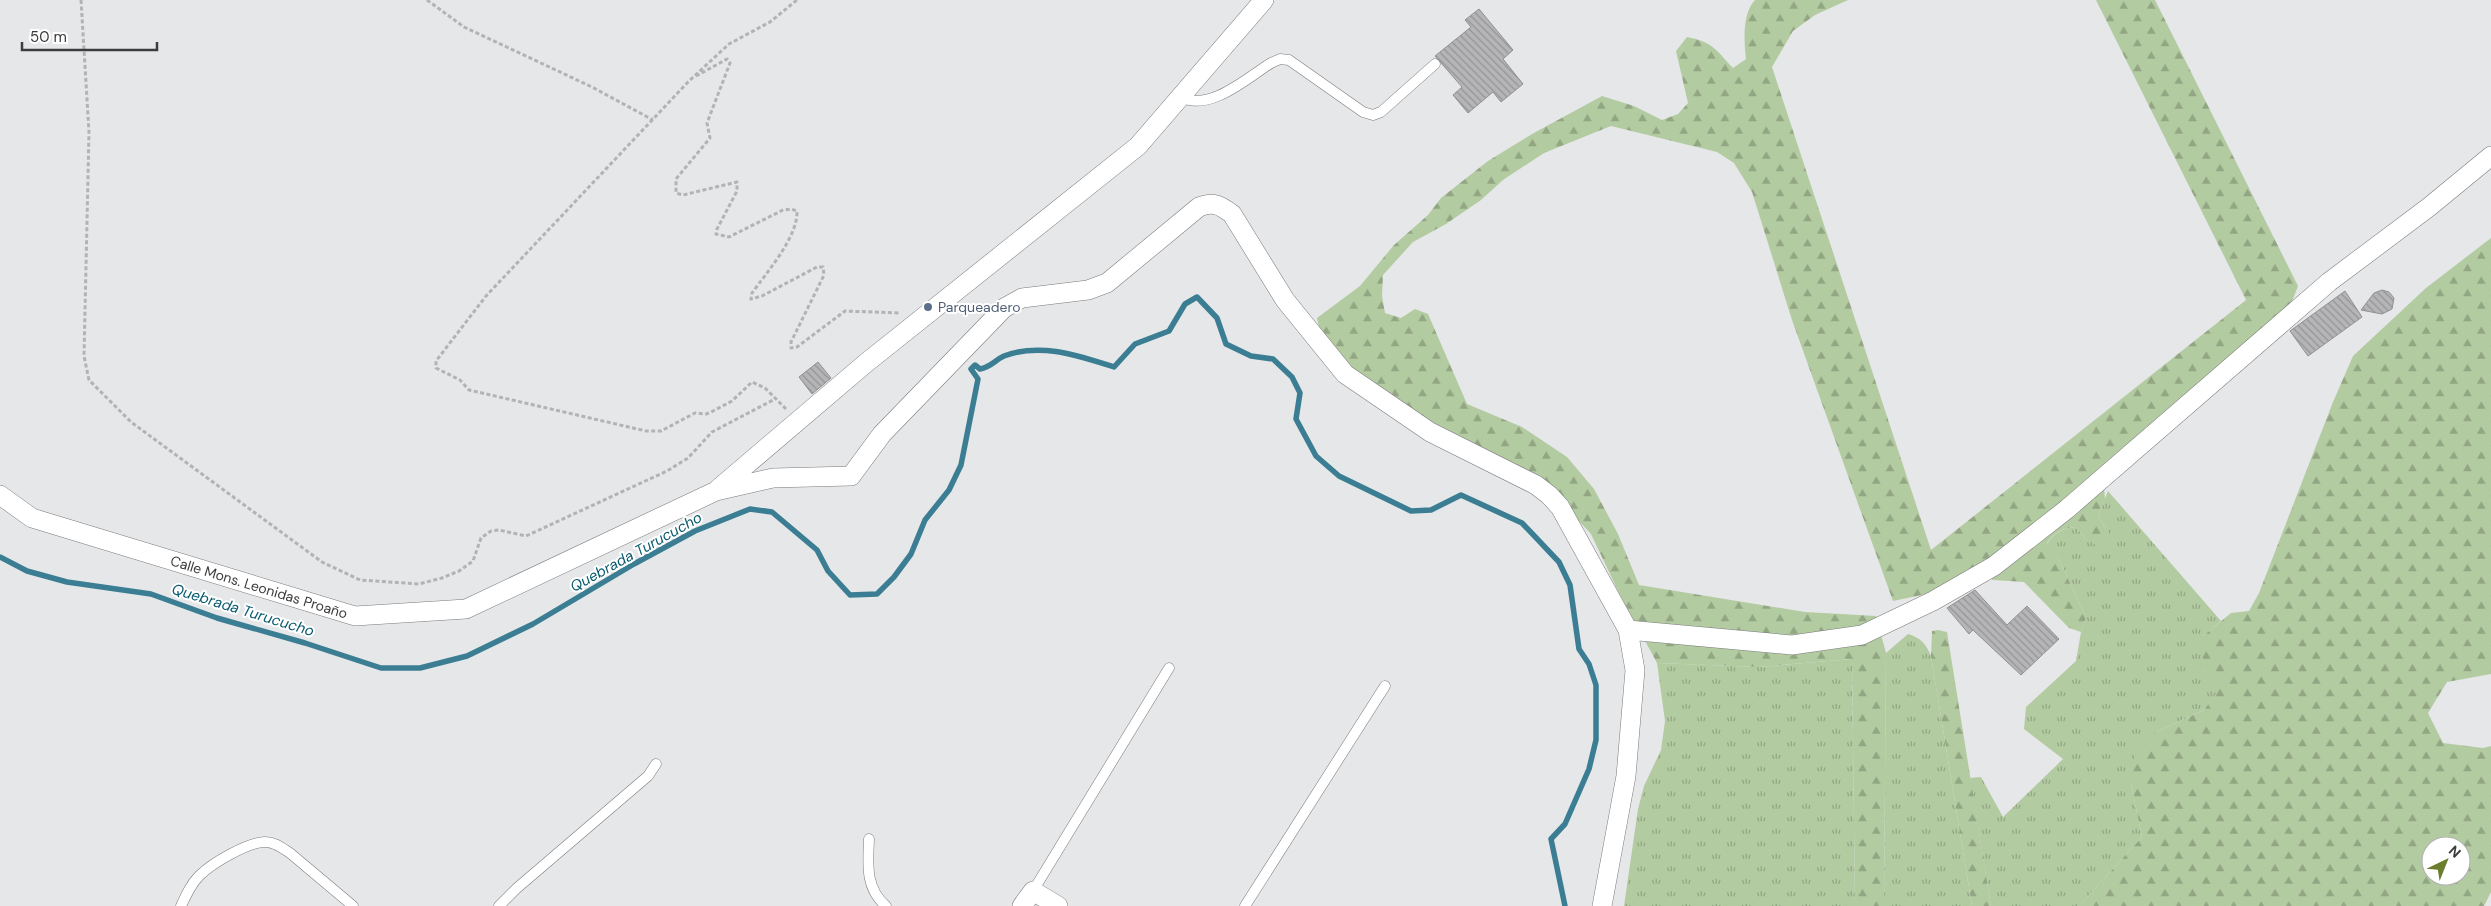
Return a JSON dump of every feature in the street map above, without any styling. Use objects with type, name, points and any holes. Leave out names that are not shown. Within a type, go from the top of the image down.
[{"type":"street","points":[[716,491],[926,314],[1138,146],[1264,0]]},
{"type":"street","points":[[1628,630],[1792,646],[1862,635],[1940,597],[1994,566],[2066,509],[2329,282],[2429,207],[2491,156]]},
{"type":"street","points":[[716,491],[774,478],[851,476],[882,434],[1004,308],[1022,298],[1088,290],[1107,283],[1199,207],[1209,203],[1221,206],[1232,214],[1285,300],[1345,374],[1430,432],[1536,485],[1549,494],[1560,507],[1628,630],[1635,670],[1626,776],[1602,906]]},
{"type":"street","name":"Calle Mons. Leonidas Proaño","points":[[0,495],[32,518],[355,616],[466,609],[716,491]]},
{"type":"street","points":[[1027,899],[1058,906]]},
{"type":"lane","points":[[1182,97],[1190,102],[1214,99],[1280,59],[1289,60],[1362,112],[1373,115],[1381,112],[1435,64]]},
{"type":"lane","points":[[1027,899],[1169,668]]},
{"type":"lane","points":[[1245,906],[1385,686]]},
{"type":"lane","points":[[499,906],[517,888],[648,776],[656,764]]},
{"type":"lane","points":[[869,839],[868,869],[871,886],[886,906]]},
{"type":"lane","points":[[181,906],[188,891],[199,876],[251,844],[267,842],[278,845],[290,853],[353,906]]},
{"type":"path","points":[[81,0],[90,132],[86,198],[87,274],[83,326],[84,356],[89,380],[131,422],[322,562],[360,580],[419,584],[442,578],[459,571],[473,561],[481,538],[491,531],[499,530],[526,536],[667,471],[688,458],[712,432],[775,400]]},
{"type":"path","points":[[427,0],[464,27],[592,88],[653,120]]},
{"type":"path","points":[[797,0],[770,22],[730,44],[689,81],[486,296],[441,352],[436,361],[436,368],[452,376],[469,390],[646,431],[662,431],[695,413],[706,414],[712,412],[732,401],[752,382],[765,388],[775,400],[800,419]]},
{"type":"path","points":[[689,81],[722,60],[727,59],[730,63],[707,123],[710,138],[676,179],[676,193],[683,195],[737,182],[737,191],[717,229],[716,234],[724,238],[783,210],[791,208],[797,211],[797,219],[787,242],[751,298],[762,296],[817,267],[822,267],[824,276],[791,342],[791,348],[797,347],[845,311],[926,314]]},
{"type":"green space","points":[[1755,0],[1848,0],[1815,15],[1793,31],[1772,67],[1931,550],[2246,300],[2096,0],[2155,0],[2298,286],[2291,304],[2104,487],[2105,499],[2098,516],[2109,534],[2107,544],[2101,548],[2086,539],[2076,527],[2059,531],[2047,543],[2060,561],[2086,618],[2081,632],[2069,628],[2024,582],[1993,580],[1975,567],[1936,592],[1893,601],[1792,320],[1752,192],[1734,163],[1717,152],[1611,126],[1544,153],[1503,180],[1481,200],[1446,224],[1413,242],[1383,275],[1382,296],[1385,313],[1401,318],[1415,309],[1428,314],[1467,404],[1522,427],[1567,457],[1594,489],[1618,534],[1639,585],[1805,612],[1876,616],[1886,653],[1884,906],[1855,906],[1852,659],[1759,667],[1657,663],[1619,593],[1591,534],[1577,519],[1532,478],[1431,431],[1344,368],[1322,341],[1317,318],[1360,286],[1394,245],[1428,215],[1441,198],[1488,161],[1532,134],[1602,96],[1634,106],[1662,120],[1678,114],[1688,103],[1676,51],[1687,37],[1703,41],[1718,52],[1733,68],[1746,59],[1746,20]]},
{"type":"green space","points":[[2491,238],[2491,674],[2447,682],[2428,713],[2443,743],[2483,748],[2491,746],[2491,892],[2484,906],[2079,906],[2142,837],[2131,784],[2135,754],[2156,732],[2204,710],[2220,688],[2203,668],[2203,636],[2231,613],[2249,611],[2259,593],[2333,402],[2353,356],[2426,288]]},
{"type":"green space","points":[[2108,491],[2221,621],[2203,636],[2203,668],[2221,688],[2204,710],[2156,732],[2131,784],[2142,837],[2079,906],[1991,906],[1970,778],[1981,777],[2003,817],[2063,759],[2024,729],[2026,707],[2076,661],[2081,632],[2086,618],[2060,561],[2047,544],[2059,531],[2076,527],[2086,539],[2109,534],[2098,516]]},
{"type":"green space","points":[[1932,631],[1947,632],[1991,906],[1972,906],[1931,656]]},
{"type":"green space","points":[[1908,634],[1922,642],[1931,656],[1972,906],[1884,906],[1886,653]]},
{"type":"green space","points":[[1852,659],[1855,906],[1624,906],[1638,809],[1644,786],[1661,750],[1665,721],[1657,663],[1759,667]]},
{"type":"building","points":[[1479,9],[1513,50],[1503,59],[1523,84],[1501,102],[1493,92],[1468,113],[1453,95],[1462,87],[1435,56],[1471,27],[1465,20]]},
{"type":"building","points":[[2382,290],[2389,292],[2394,298],[2392,309],[2382,314],[2361,310],[2374,293]]},
{"type":"building","points":[[2345,291],[2362,317],[2308,356],[2290,331]]},
{"type":"building","points":[[818,362],[831,378],[812,394],[799,377]]},
{"type":"building","points":[[1975,590],[2007,625],[2027,606],[2059,639],[2021,675],[1973,630],[1969,634],[1947,608]]},
{"type":"waterway","name":"Quebrada Turucucho","points":[[0,557],[27,571],[67,582],[151,594],[217,618],[305,643],[381,668],[420,668],[467,656],[533,624],[634,564],[695,531],[750,509],[772,512],[817,550],[828,571],[850,595],[877,594],[894,577],[911,554],[925,520],[949,490],[961,465],[978,379],[971,369],[975,365],[980,369],[987,367],[1004,356],[1018,352],[1046,350],[1074,355],[1114,367],[1135,344],[1169,331],[1185,304],[1197,297],[1217,318],[1226,344],[1251,356],[1273,359],[1292,377],[1300,393],[1296,419],[1316,456],[1339,476],[1411,511],[1431,510],[1461,495],[1522,523],[1559,562],[1570,585],[1579,649],[1589,664],[1596,685],[1596,740],[1589,769],[1565,824],[1551,839],[1565,906]]},
{"type":"place","name":"Parqueadero","points":[[928,307]]}]
